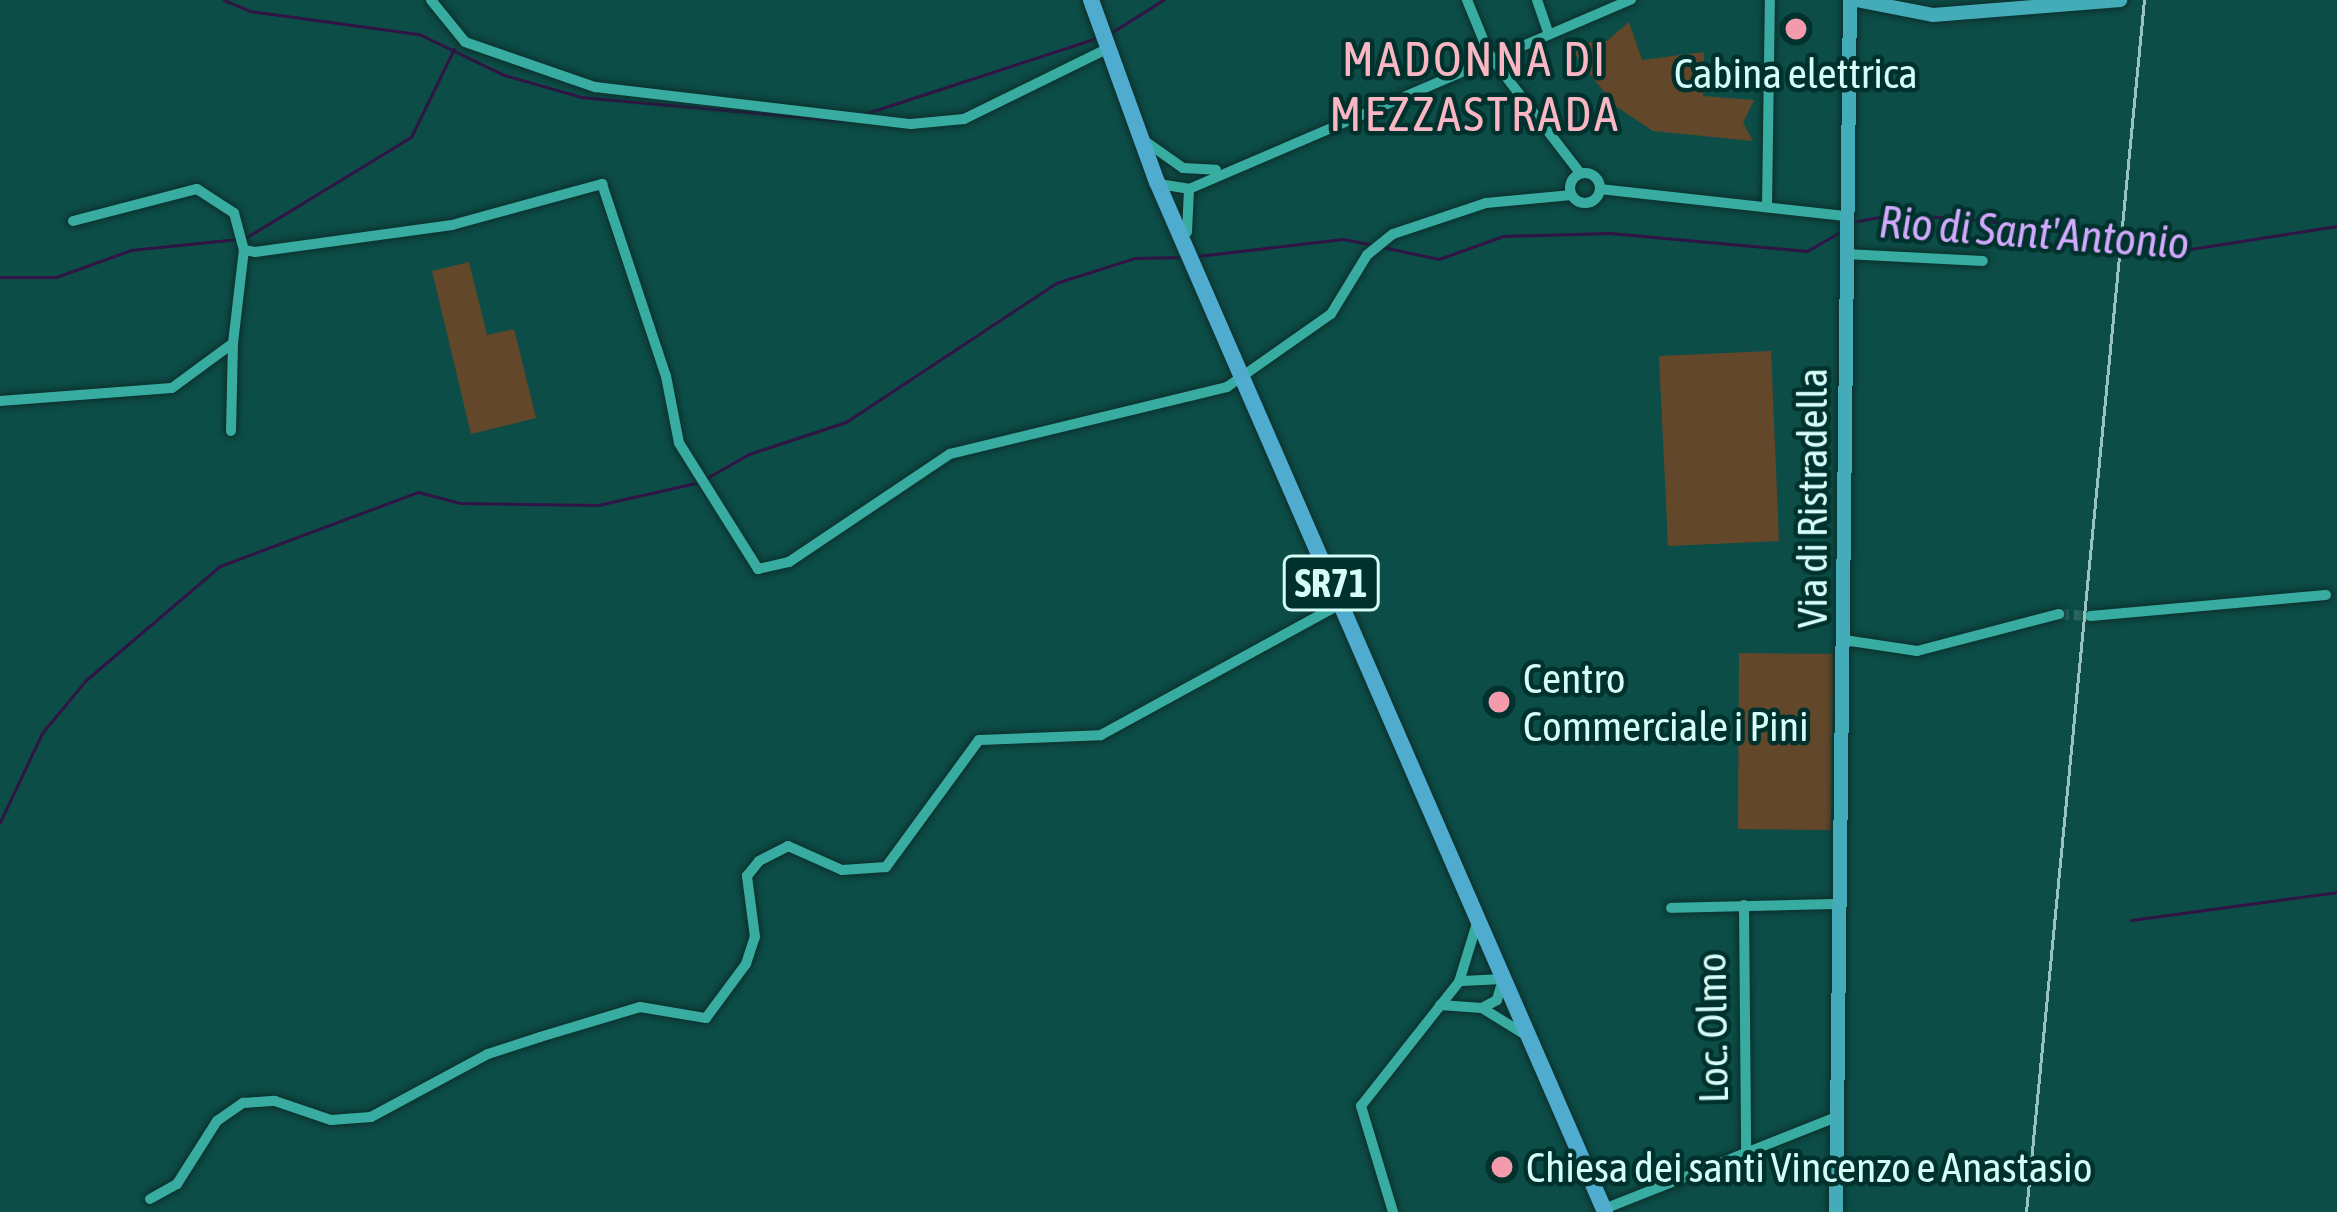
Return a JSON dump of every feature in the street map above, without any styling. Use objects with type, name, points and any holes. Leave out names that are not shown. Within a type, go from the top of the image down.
[{"type":"main road","name":"SR71","points":[[1091,0],[1157,182],[1604,1210]]},
{"type":"street","points":[[431,0],[465,42],[595,87],[911,124],[964,119],[1107,49]]},
{"type":"street","points":[[1467,0],[1490,56],[1580,173],[1594,176],[1600,189]]},
{"type":"street","points":[[1537,0],[1548,32]]},
{"type":"street","points":[[1157,182],[1189,189],[1220,170],[1631,0]]},
{"type":"street","points":[[1767,206],[1770,0]]},
{"type":"street","points":[[1853,0],[1933,15],[2120,0]]},
{"type":"street","name":"Via di Ristradella","points":[[1836,1212],[1845,216],[1853,0]]},
{"type":"street","points":[[1139,138],[1183,168],[1220,170]]},
{"type":"street","points":[[1157,182],[1183,168]]},
{"type":"street","points":[[1572,195],[1580,173]]},
{"type":"street","points":[[244,250],[452,225],[602,184],[666,376],[679,443],[758,569],[789,562],[950,454],[1227,387],[1331,314],[1385,238],[1486,202],[1572,195],[1588,202],[1600,189]]},
{"type":"street","points":[[73,220],[197,189],[233,213],[244,250],[233,343],[231,431]]},
{"type":"street","points":[[1185,246],[1189,189]]},
{"type":"street","points":[[1600,189],[1845,216]]},
{"type":"street","points":[[1845,254],[1983,261]]},
{"type":"street","points":[[0,401],[172,388],[233,343]]},
{"type":"street","points":[[2090,616],[2326,595]]},
{"type":"street","points":[[149,1199],[177,1184],[217,1121],[243,1102],[275,1101],[331,1120],[370,1117],[488,1054],[640,1007],[706,1018],[746,964],[755,937],[747,876],[759,862],[788,846],[842,870],[886,867],[979,740],[1101,735],[1340,604]]},
{"type":"street","points":[[1844,640],[1917,651],[2060,614]]},
{"type":"street","name":"Loc. Olmo","points":[[1744,904],[1746,1150]]},
{"type":"street","name":"Loc. Olmo","points":[[1671,908],[1840,904]]},
{"type":"street","points":[[1394,1212],[1361,1106],[1459,982],[1477,920]]},
{"type":"street","points":[[1459,982],[1476,974],[1502,979],[1496,1000],[1482,1008]]},
{"type":"street","points":[[1440,1005],[1482,1008],[1528,1036]]},
{"type":"street","name":"Loc. Olmo","points":[[1604,1210],[1836,1118]]},
{"type":"shaded area","points":[[1629,22],[1642,60],[1704,52],[1703,96],[1754,100],[1743,123],[1753,141],[1653,131],[1614,105],[1567,44],[1607,41]]},
{"type":"shaded area","points":[[469,262],[487,335],[514,329],[536,418],[471,434],[432,271]]},
{"type":"shaded area","points":[[1771,351],[1779,541],[1668,546],[1659,356]]},
{"type":"shaded area","points":[[1739,653],[1833,654],[1831,830],[1738,829]]},
{"type":"waterway","points":[[224,0],[250,11],[419,34],[504,75],[581,97],[843,121]]},
{"type":"waterway","points":[[1109,34],[1163,0]]},
{"type":"waterway","points":[[864,114],[1100,37]]},
{"type":"waterway","points":[[247,237],[411,137],[454,49]]},
{"type":"waterway","name":"Rio di Sant'Antonio","points":[[1853,222],[1894,214],[1981,220],[2184,250],[2337,226]]},
{"type":"waterway","name":"Rio di Sant'Antonio","points":[[1382,247],[1439,259],[1503,236],[1610,233],[1807,251],[1841,231]]},
{"type":"waterway","points":[[0,277],[56,277],[131,250],[237,239]]},
{"type":"waterway","name":"Rio di Sant'Antonio","points":[[1198,256],[1343,239],[1373,245]]},
{"type":"waterway","name":"Rio di Sant'Antonio","points":[[705,479],[749,454],[846,422],[1056,283],[1135,258],[1182,257]]},
{"type":"waterway","name":"Rio di Sant'Antonio","points":[[0,822],[42,733],[86,680],[220,566],[418,492],[460,503],[598,505],[696,483]]},
{"type":"waterway","points":[[2131,920],[2337,892]]},
{"type":"tunnel","points":[[2059,614],[2090,616]]},
{"type":"railway","points":[[2026,1212],[2144,0]]},
{"type":"place","name":"Cabina elettrica","points":[[1796,29]]},
{"type":"place","name":"Centro Commerciale i Pini","points":[[1499,702]]},
{"type":"place","name":"Chiesa dei santi Vincenzo e Anastasio","points":[[1502,1167]]},
{"type":"district","name":"MADONNA DI MEZZASTRADA","points":[[1475,86]]}]
